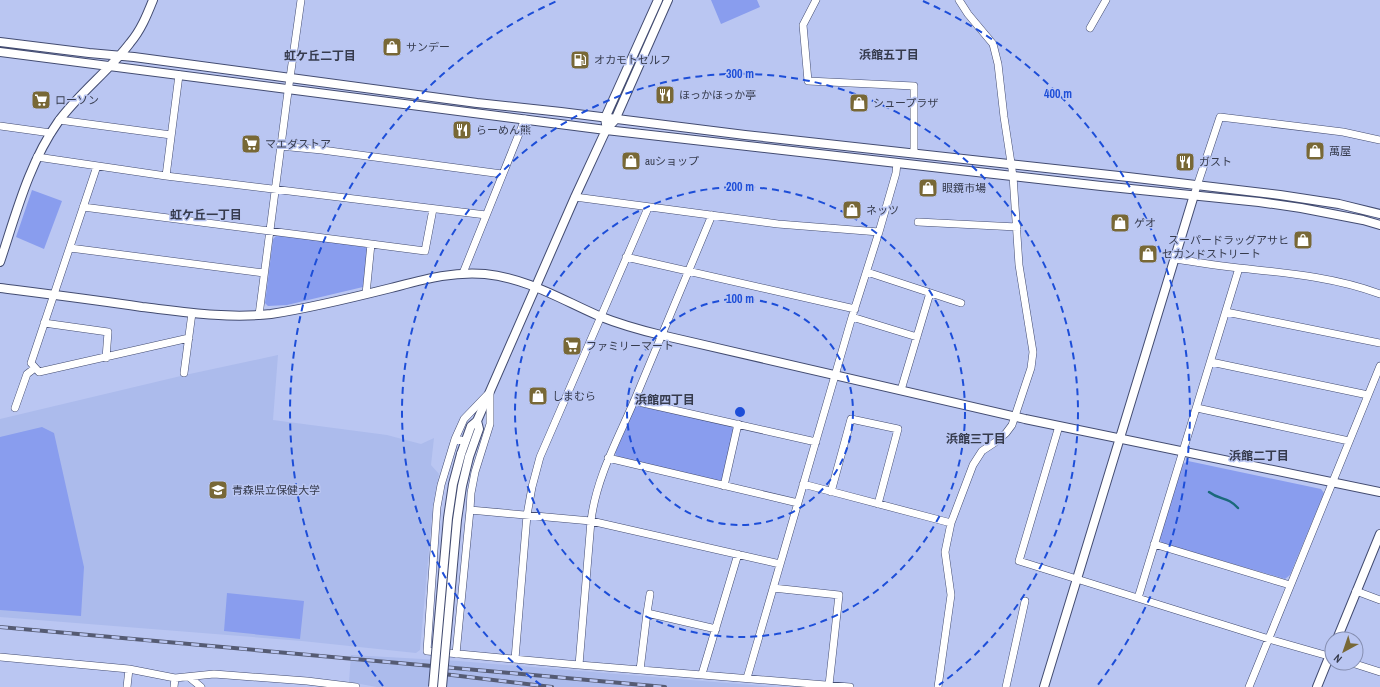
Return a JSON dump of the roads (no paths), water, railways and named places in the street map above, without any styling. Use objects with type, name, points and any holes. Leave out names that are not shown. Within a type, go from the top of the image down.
[{"type":"street","points":[[0,262],[24,190],[37,158],[51,133],[59,120],[130,43],[145,21],[153,0]]},
{"type":"street","points":[[259,315],[280,146],[301,0]]},
{"type":"street","points":[[606,130],[605,118],[658,0]]},
{"type":"street","points":[[442,687],[457,520],[465,455],[465,441],[471,426],[477,421],[575,197],[606,130],[615,120],[668,0]]},
{"type":"street","points":[[816,0],[803,25],[808,81],[914,86],[914,153]]},
{"type":"street","points":[[938,687],[950,595],[945,552],[951,523],[973,465],[982,451],[997,441],[1012,425],[1031,368],[1033,352],[1019,265],[1013,176],[1004,118],[998,64],[993,44],[958,0]]},
{"type":"street","points":[[1090,28],[1106,0]]},
{"type":"street","points":[[0,42],[88,53],[120,55],[615,120],[1280,195],[1339,204],[1380,214]]},
{"type":"street","points":[[0,52],[606,130],[1301,208],[1380,225]]},
{"type":"street","points":[[166,176],[179,76]]},
{"type":"street","points":[[1044,687],[1194,195],[1220,117],[1344,132],[1380,140]]},
{"type":"street","points":[[462,273],[525,119]]},
{"type":"street","points":[[59,120],[171,135]]},
{"type":"street","points":[[0,126],[51,133]]},
{"type":"street","points":[[280,146],[322,150],[502,174]]},
{"type":"street","points":[[37,158],[166,176],[486,215]]},
{"type":"street","points":[[747,678],[898,163]]},
{"type":"street","points":[[97,166],[31,363],[39,372],[189,338]]},
{"type":"street","points":[[575,197],[648,208],[778,224],[879,232]]},
{"type":"street","points":[[83,207],[426,251],[433,209]]},
{"type":"street","points":[[515,659],[527,515],[532,487],[540,457],[648,208]]},
{"type":"street","points":[[580,665],[590,521],[597,490],[608,458],[634,401],[712,215]]},
{"type":"street","points":[[918,222],[1017,227]]},
{"type":"street","points":[[366,294],[371,244]]},
{"type":"street","points":[[70,248],[264,273]]},
{"type":"street","points":[[626,257],[855,309]]},
{"type":"street","points":[[1175,259],[1305,275],[1344,283],[1380,294]]},
{"type":"street","points":[[1138,598],[1239,268]]},
{"type":"street","points":[[866,272],[961,303]]},
{"type":"street","points":[[0,288],[192,313],[234,316],[259,315],[310,307],[438,276],[462,273],[497,276],[536,287],[600,316],[633,328],[661,335],[1059,426],[1380,492]]},
{"type":"street","points":[[901,390],[930,293]]},
{"type":"street","points":[[1226,312],[1380,344]]},
{"type":"street","points":[[184,373],[192,313]]},
{"type":"street","points":[[852,317],[917,337]]},
{"type":"street","points":[[44,322],[108,332],[106,358]]},
{"type":"street","points":[[1211,362],[1368,395]]},
{"type":"street","points":[[1249,687],[1380,366]]},
{"type":"street","points":[[15,408],[27,374],[35,368]]},
{"type":"street","points":[[490,392],[464,419],[455,439],[441,486],[437,507],[427,651],[850,687]]},
{"type":"street","points":[[456,654],[471,493],[475,472],[490,424],[490,392]]},
{"type":"street","points":[[634,401],[816,442]]},
{"type":"street","points":[[1197,408],[1349,441]]},
{"type":"street","points":[[831,492],[851,419],[898,430],[878,504]]},
{"type":"street","points":[[433,687],[453,484],[465,455],[479,429],[477,421]]},
{"type":"street","points":[[724,486],[738,424]]},
{"type":"street","points":[[1059,426],[1018,561],[1269,639],[1324,652]]},
{"type":"street","points":[[455,439],[465,441]]},
{"type":"street","points":[[608,458],[798,503]]},
{"type":"street","points":[[803,484],[951,523]]},
{"type":"street","points":[[470,510],[590,521],[780,564]]},
{"type":"street","points":[[1339,631],[1380,534]]},
{"type":"street","points":[[1154,544],[1290,585]]},
{"type":"street","points":[[702,674],[738,554]]},
{"type":"street","points":[[773,588],[839,595],[829,685]]},
{"type":"street","points":[[1356,591],[1380,600]]},
{"type":"street","points":[[640,670],[650,594]]},
{"type":"street","points":[[1006,687],[1025,601]]},
{"type":"street","points":[[647,613],[716,629]]},
{"type":"street","points":[[0,657],[129,669],[175,678],[214,674],[286,683],[326,683],[356,687]]},
{"type":"street","points":[[1364,667],[1380,672]]},
{"type":"street","points":[[127,687],[129,669]]},
{"type":"street","points":[[1317,687],[1324,670]]},
{"type":"street","points":[[189,677],[201,687]]},
{"type":"street","points":[[174,687],[175,678]]},
{"type":"waterway","points":[[1209,492],[1217,497],[1231,502],[1238,508]]},
{"type":"railway","points":[[0,627],[665,687]]},
{"type":"railway","points":[[435,673],[552,687]]},
{"type":"place","name":"サンデー","points":[[392,47]]},
{"type":"place","name":"オカモトセルフ","points":[[580,60]]},
{"type":"place","name":"ほっかほっか亭","points":[[665,95]]},
{"type":"place","name":"ローソン","points":[[41,100]]},
{"type":"place","name":"シュープラザ","points":[[859,103]]},
{"type":"place","name":"らーめん熊","points":[[462,130]]},
{"type":"place","name":"マエダストア","points":[[251,144]]},
{"type":"place","name":"萬屋","points":[[1315,151]]},
{"type":"place","name":"auショップ","points":[[631,161]]},
{"type":"place","name":"ガスト","points":[[1185,162]]},
{"type":"place","name":"眼鏡市場","points":[[928,188]]},
{"type":"place","name":"ネッツ","points":[[852,210]]},
{"type":"place","name":"ゲオ","points":[[1120,223]]},
{"type":"place","name":"スーパードラッグアサヒ","points":[[1303,240]]},
{"type":"place","name":"セカンドストリート","points":[[1148,254]]},
{"type":"place","name":"ファミリーマート","points":[[572,346]]},
{"type":"place","name":"しまむら","points":[[538,396]]},
{"type":"place","name":"青森県立保健大学","points":[[218,490]]},
{"type":"district","name":"浜館五丁目","points":[[889,55]]},
{"type":"district","name":"虹ケ丘二丁目","points":[[320,56]]},
{"type":"district","name":"虹ケ丘一丁目","points":[[206,215]]},
{"type":"district","name":"浜館四丁目","points":[[665,400]]},
{"type":"district","name":"浜館三丁目","points":[[976,439]]},
{"type":"district","name":"浜館二丁目","points":[[1259,456]]}]
